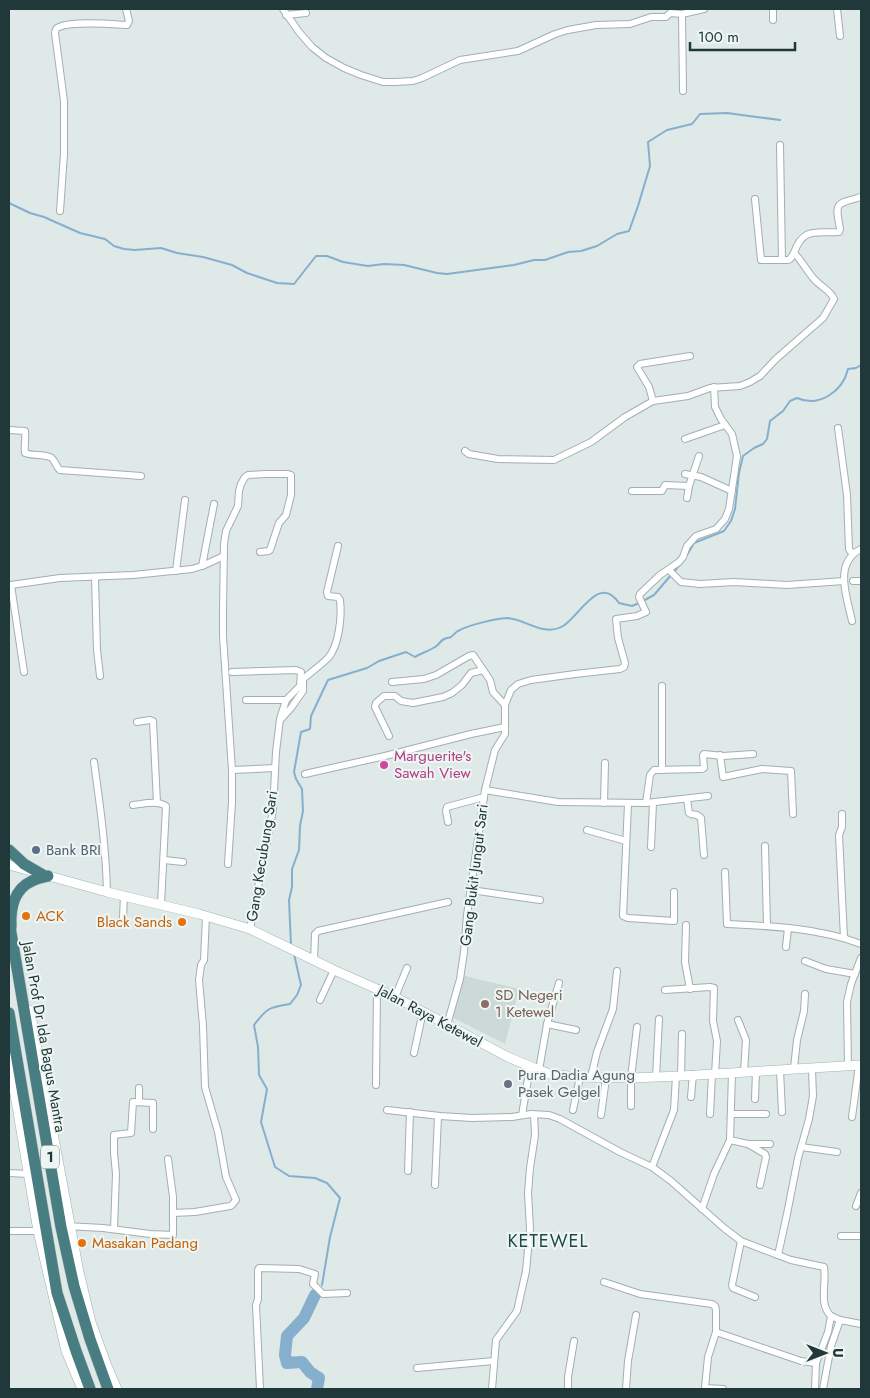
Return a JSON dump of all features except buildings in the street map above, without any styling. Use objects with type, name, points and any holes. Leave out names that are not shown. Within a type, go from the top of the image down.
[{"type":"highway","points":[[9,850],[24,864],[45,875]]},
{"type":"highway","name":"Jalan Prof Dr Ida Bagus Mantra","points":[[45,875],[30,881],[19,892],[10,913],[10,926],[32,1036],[74,1286],[108,1389]]},
{"type":"highway","name":"Jalan Prof Dr Ida Bagus Mantra","points":[[9,1014],[42,1231],[57,1293],[90,1389]]},
{"type":"main road","name":"Jalan Raya Ketewel","points":[[10,867],[161,904],[250,929],[314,961],[377,988],[508,1057],[534,1069],[555,1074],[580,1077],[632,1078],[860,1065]]},
{"type":"main road","points":[[9,1058],[12,1098],[42,1231],[66,1351],[82,1389]]},
{"type":"main road","points":[[65,1227],[92,1322],[117,1389]]},
{"type":"street","points":[[60,211],[64,154],[64,100],[56,29],[78,24],[127,25],[129,21],[126,9]]},
{"type":"street","points":[[284,12],[312,46],[326,58],[361,75],[383,82],[395,82],[413,81],[422,78],[460,60],[518,51],[568,30],[596,25],[632,23],[651,18],[666,17],[672,13],[682,14],[704,9]]},
{"type":"street","points":[[773,9],[773,20]]},
{"type":"street","points":[[837,9],[840,36]]},
{"type":"street","points":[[284,12],[306,13]]},
{"type":"street","points":[[682,14],[683,91]]},
{"type":"street","points":[[780,145],[782,260]]},
{"type":"street","points":[[755,199],[761,260],[782,260],[790,259],[799,241],[811,233],[839,232],[836,212],[838,206],[842,202],[861,197]]},
{"type":"street","points":[[465,451],[469,454],[498,459],[554,460],[591,442],[625,417],[653,401],[688,396],[714,387],[740,386],[760,376],[776,359],[823,318],[834,297],[815,280],[794,253]]},
{"type":"street","points":[[653,401],[637,367],[640,364],[690,356]]},
{"type":"street","points":[[305,774],[505,727],[505,706],[511,690],[518,684],[531,680],[624,667],[625,663],[618,638],[616,620],[619,617],[646,612],[640,594],[671,572],[683,557],[687,546],[696,536],[716,529],[729,509],[737,456],[732,434],[714,407],[714,387]]},
{"type":"street","points":[[685,439],[725,425]]},
{"type":"street","points":[[838,428],[847,495],[850,551],[853,553]]},
{"type":"street","points":[[9,430],[25,431],[25,453],[50,457],[57,469],[141,476]]},
{"type":"street","points":[[687,498],[699,456]]},
{"type":"street","points":[[228,864],[232,770],[223,628],[224,544],[226,531],[238,506],[238,491],[245,477],[248,475],[265,474],[291,475],[286,515],[279,523],[269,552],[260,552]]},
{"type":"street","points":[[684,474],[693,474],[732,491]]},
{"type":"street","points":[[632,491],[662,491],[665,485],[689,486]]},
{"type":"street","points":[[176,571],[184,500]]},
{"type":"street","points":[[202,566],[214,504]]},
{"type":"street","points":[[280,720],[300,695],[304,688],[303,680],[329,657],[335,644],[340,622],[340,600],[338,597],[329,596],[327,592],[338,546]]},
{"type":"street","points":[[852,621],[844,581],[847,563],[853,553],[861,549]]},
{"type":"street","points":[[24,672],[10,585],[60,578],[139,575],[176,571],[202,566],[224,556]]},
{"type":"street","points":[[671,572],[682,582],[700,584],[734,582],[787,585],[844,581]]},
{"type":"street","points":[[95,577],[97,650],[100,676]]},
{"type":"street","points":[[853,581],[861,581]]},
{"type":"street","points":[[392,682],[424,679],[436,675],[473,655],[484,670],[491,683],[493,692],[505,706]]},
{"type":"street","name":"Gang Kecubung Sari","points":[[232,672],[299,670],[301,672],[300,686],[286,700],[280,720],[273,810],[250,929]]},
{"type":"street","points":[[390,736],[375,707],[376,703],[384,696],[395,696],[401,701],[413,703],[443,697],[462,685],[471,673],[484,670]]},
{"type":"street","points":[[662,686],[662,770]]},
{"type":"street","points":[[246,700],[286,700]]},
{"type":"street","points":[[137,722],[153,721],[157,803]]},
{"type":"street","name":"Gang Bukit Jungut Sari","points":[[447,1025],[460,979],[470,890],[485,794],[495,750],[504,734],[505,727]]},
{"type":"street","points":[[651,847],[649,803],[651,773],[654,770],[702,769],[704,768],[704,754],[753,754]]},
{"type":"street","points":[[720,755],[723,776],[762,769],[791,771],[793,814]]},
{"type":"street","points":[[94,762],[101,812],[107,892]]},
{"type":"street","points":[[604,803],[605,763]]},
{"type":"street","points":[[232,770],[275,768]]},
{"type":"street","points":[[448,822],[447,808],[485,794],[552,802],[628,804],[708,796]]},
{"type":"street","points":[[687,799],[690,814],[697,814],[701,818],[704,855]]},
{"type":"street","points":[[133,805],[157,803],[166,806],[161,904]]},
{"type":"street","points":[[628,804],[624,917],[674,921],[674,892]]},
{"type":"street","points":[[842,814],[842,827],[839,835],[844,938]]},
{"type":"street","points":[[587,830],[626,841]]},
{"type":"street","points":[[765,846],[766,926]]},
{"type":"street","points":[[164,860],[183,862]]},
{"type":"street","points":[[725,872],[727,924],[788,928],[844,938],[861,944]]},
{"type":"street","points":[[470,890],[540,900]]},
{"type":"street","points":[[123,918],[124,895]]},
{"type":"street","points":[[314,961],[315,934],[318,931],[448,902]]},
{"type":"street","points":[[173,1213],[195,1212],[230,1206],[236,1200],[226,1177],[218,1132],[205,1087],[199,980],[200,965],[204,960],[206,916]]},
{"type":"street","points":[[686,925],[685,962],[690,989]]},
{"type":"street","points":[[786,947],[788,928]]},
{"type":"street","points":[[848,1066],[847,1002],[851,984],[861,958]]},
{"type":"street","points":[[805,961],[826,969],[855,974]]},
{"type":"street","points":[[395,997],[407,968]]},
{"type":"street","points":[[320,1000],[334,970]]},
{"type":"street","points":[[591,1077],[597,1052],[613,1009],[618,972]]},
{"type":"street","points":[[522,1115],[559,983]]},
{"type":"street","points":[[665,990],[710,987],[714,989],[713,1021],[718,1041],[710,1114]]},
{"type":"street","points":[[376,1085],[377,988]]},
{"type":"street","points":[[794,1068],[797,1040],[804,1012],[805,994]]},
{"type":"street","points":[[414,1053],[424,1012]]},
{"type":"street","points":[[656,1077],[659,1019]]},
{"type":"street","points":[[738,1020],[746,1040],[744,1072]]},
{"type":"street","points":[[547,1024],[576,1030]]},
{"type":"street","points":[[631,1106],[637,1027]]},
{"type":"street","points":[[652,1168],[674,1110],[682,1034]]},
{"type":"street","points":[[852,1117],[860,1065]]},
{"type":"street","points":[[778,1255],[801,1147],[809,1119],[813,1096],[812,1068]]},
{"type":"street","points":[[780,1070],[782,1112]]},
{"type":"street","points":[[755,1099],[756,1071]]},
{"type":"street","points":[[702,1208],[714,1174],[730,1140],[732,1073]]},
{"type":"street","points":[[691,1097],[693,1074]]},
{"type":"street","points":[[573,1110],[580,1077]]},
{"type":"street","points":[[601,1115],[606,1078]]},
{"type":"street","points":[[139,1088],[139,1102]]},
{"type":"street","points":[[114,1229],[116,1174],[113,1137],[115,1134],[131,1133],[133,1102],[154,1103],[154,1129]]},
{"type":"street","points":[[386,1110],[472,1118],[545,1114],[560,1119],[652,1168],[741,1241],[791,1260],[824,1267],[823,1292],[828,1313],[840,1320],[861,1324]]},
{"type":"street","points":[[408,1171],[410,1112]]},
{"type":"street","points":[[731,1114],[766,1114]]},
{"type":"street","points":[[492,1389],[496,1340],[517,1311],[526,1271],[530,1228],[529,1185],[535,1135],[534,1115]]},
{"type":"street","points":[[435,1185],[438,1116]]},
{"type":"street","points":[[730,1140],[748,1144],[770,1144]]},
{"type":"street","points":[[748,1144],[765,1154],[766,1157],[760,1185]]},
{"type":"street","points":[[801,1147],[837,1152]]},
{"type":"street","points":[[65,1227],[174,1234],[173,1197],[168,1158]]},
{"type":"street","points":[[9,1173],[28,1174]]},
{"type":"street","points":[[856,1206],[861,1193]]},
{"type":"street","points":[[9,1231],[42,1231]]},
{"type":"street","points":[[841,1236],[861,1236]]},
{"type":"street","points":[[741,1241],[732,1287],[755,1296]]},
{"type":"street","points":[[260,1389],[256,1310],[259,1268],[300,1269],[315,1274],[313,1284],[323,1294],[347,1293]]},
{"type":"street","points":[[604,1282],[640,1294],[712,1304],[715,1306],[716,1332],[708,1357],[705,1388],[723,1389]]},
{"type":"street","points":[[626,1389],[628,1361],[636,1315]]},
{"type":"street","points":[[815,1389],[816,1363],[828,1332],[831,1316]]},
{"type":"street","points":[[823,1389],[830,1346],[840,1320]]},
{"type":"street","points":[[716,1332],[801,1361],[816,1363]]},
{"type":"street","points":[[568,1389],[574,1341]]},
{"type":"street","points":[[418,1368],[494,1361]]},
{"type":"shaded area","name":"SD Negeri 1 Ketewel","points":[[461,975],[519,989],[505,1044],[452,1017]]},
{"type":"waterway","points":[[9,203],[80,233],[105,239],[114,246],[124,249],[161,248],[177,253],[203,257],[232,265],[247,273],[277,283],[294,284],[316,256],[327,256],[343,262],[368,266],[384,264],[404,265],[447,274],[514,265],[534,260],[545,260],[568,252],[581,251],[597,246],[617,234],[629,231],[650,166],[648,142],[667,130],[692,124],[700,114],[727,113],[780,120]]},
{"type":"waterway","points":[[687,555],[694,543],[724,531],[731,521],[735,509],[743,456],[763,444],[767,439],[770,421],[783,411],[790,401],[797,398],[805,401],[814,401],[829,396],[841,384],[848,369],[861,365]]},
{"type":"waterway","points":[[643,601],[654,595],[683,561]]},
{"type":"waterway","points":[[291,945],[289,900],[292,887],[292,869],[299,850],[303,811],[302,789],[294,772],[301,732],[310,729],[311,716],[328,680],[367,668],[379,661],[406,652],[415,657],[435,647],[459,631],[484,622],[508,618],[549,630],[563,626],[597,595],[604,593],[612,595],[619,603],[632,606],[639,603]]},
{"type":"waterway","points":[[294,954],[301,985],[297,995],[290,1004],[269,1009],[254,1025],[258,1047],[259,1075],[267,1089],[261,1122],[275,1167],[289,1176],[315,1178],[327,1183],[340,1198],[330,1237],[322,1285]]},
{"type":"waterway","points":[[315,1295],[304,1318],[287,1336],[285,1355],[287,1363],[302,1362],[310,1372],[319,1378],[317,1389]]},
{"type":"place","name":"Marguerite's Sawah View","points":[[384,765]]},
{"type":"place","name":"Bank BRI","points":[[36,850]]},
{"type":"place","name":"ACK","points":[[26,916]]},
{"type":"place","name":"Black Sands","points":[[182,922]]},
{"type":"place","name":"SD Negeri 1 Ketewel","points":[[485,1004]]},
{"type":"place","name":"Pura Dadia Agung Pasek Gelgel","points":[[508,1084]]},
{"type":"place","name":"Masakan Padang","points":[[82,1243]]},
{"type":"district","name":"KETEWEL","points":[[548,1241]]}]
